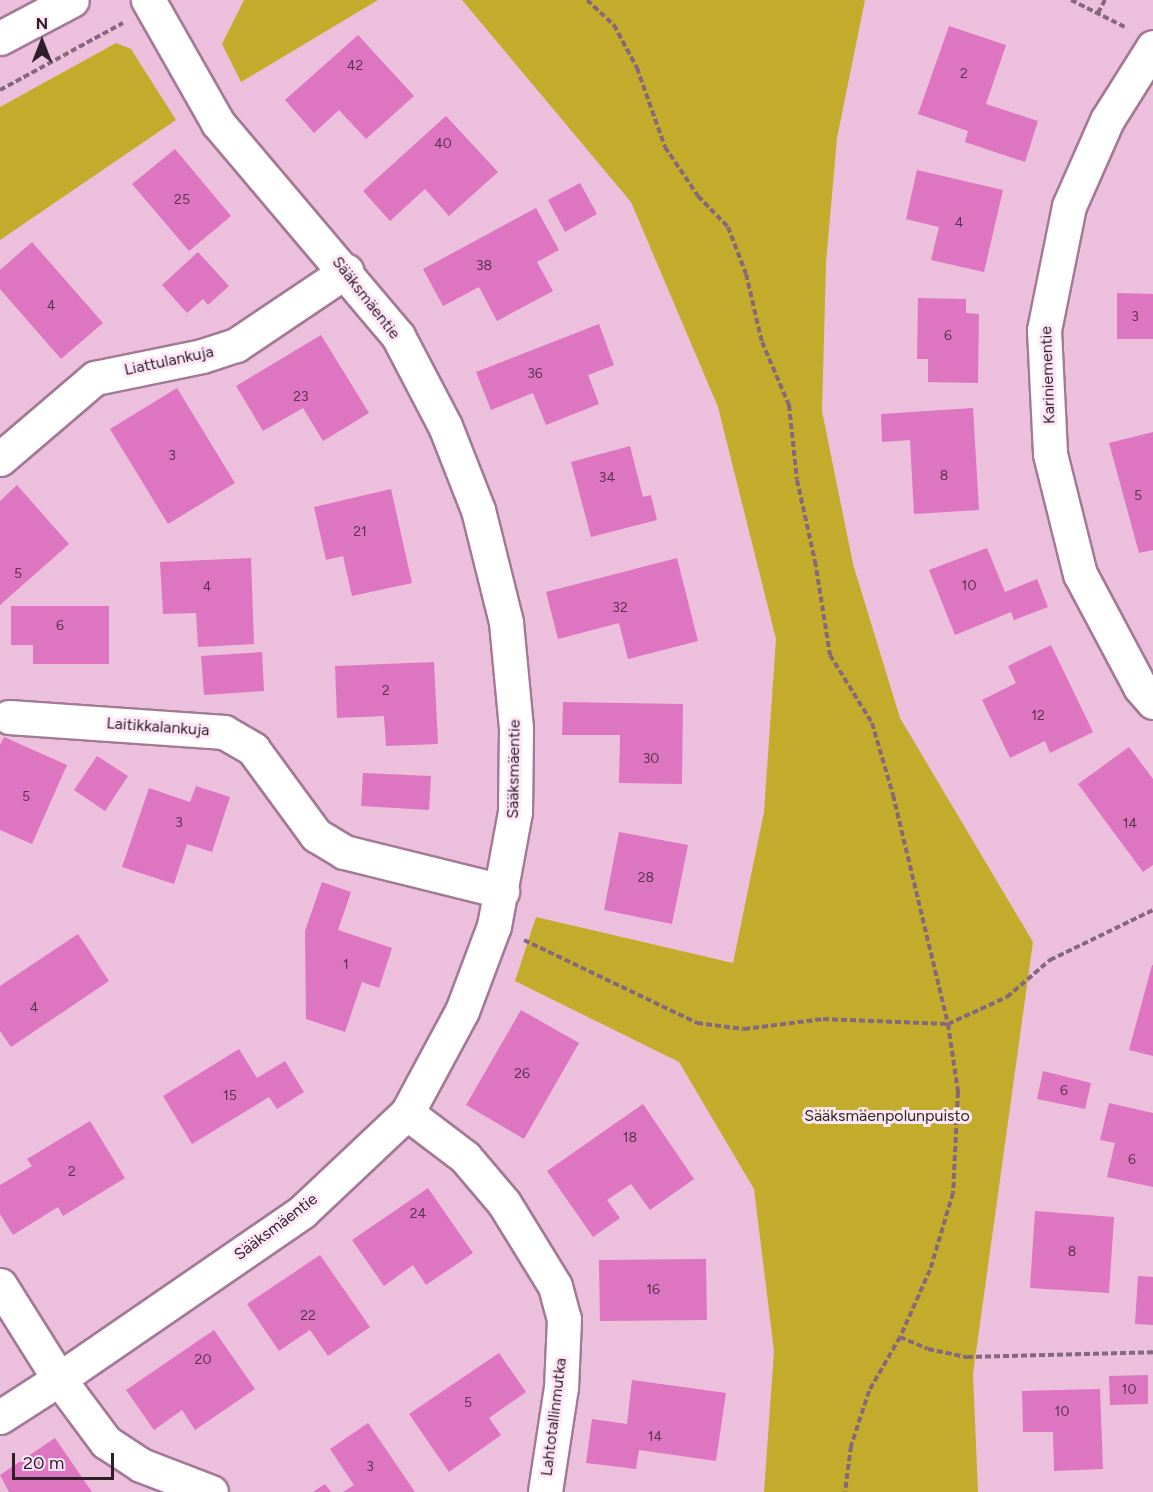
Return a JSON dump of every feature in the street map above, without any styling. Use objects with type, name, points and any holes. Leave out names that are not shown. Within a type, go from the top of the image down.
[{"type":"street","points":[[0,38],[72,0]]},
{"type":"street","name":"Sääksmäentie","points":[[0,1417],[303,1211],[407,1113],[462,1011],[494,926],[516,812],[516,729],[507,622],[478,510],[445,426],[398,336],[346,271],[218,123],[149,3]]},
{"type":"street","name":"Kariniementie","points":[[1144,39],[1069,206],[1044,330],[1050,454],[1080,574],[1140,687],[1153,702]]},
{"type":"street","name":"Liattulankuja","points":[[0,459],[95,378],[202,356],[236,345],[346,271]]},
{"type":"street","name":"Laitikkalankuja","points":[[9,717],[224,732],[253,749],[316,835],[344,852],[502,891]]},
{"type":"street","name":"Lahtotallinmutka","points":[[407,1113],[465,1157],[504,1203],[555,1286],[564,1318],[561,1387],[545,1492]]},
{"type":"street","points":[[0,1285],[59,1379],[106,1442],[141,1465],[211,1492]]},
{"type":"path","points":[[587,0],[614,25],[637,68],[665,147],[698,196],[728,227],[746,274],[762,342],[789,405],[797,480],[815,561],[830,655],[872,723],[894,795],[948,1024],[958,1092],[952,1193],[930,1270],[900,1337],[869,1390],[851,1446],[845,1492]]},
{"type":"path","points":[[1071,0],[1144,39]]},
{"type":"path","points":[[1098,13],[1105,0]]},
{"type":"path","points":[[0,90],[149,3]]},
{"type":"path","points":[[494,926],[697,1023],[744,1029],[823,1019],[948,1024],[1007,997],[1050,960],[1153,910]]},
{"type":"path","points":[[900,1337],[928,1349],[967,1357],[1153,1352]]},
{"type":"green space","points":[[244,0],[378,0],[241,82],[222,44]]},
{"type":"green space","name":"Sääksmäenpolunpuisto","points":[[462,0],[865,0],[837,138],[826,263],[822,411],[853,564],[900,718],[1033,942],[973,1374],[978,1492],[764,1492],[774,1351],[754,1189],[679,1062],[515,981],[536,917],[733,963],[764,812],[776,639],[718,407],[631,202]]},
{"type":"green space","points":[[116,43],[131,49],[176,120],[0,240],[0,107]]},
{"type":"building","points":[[949,26],[1006,45],[986,104],[1038,121],[1025,162],[965,142],[968,131],[918,114]]},
{"type":"building","points":[[358,35],[414,96],[366,139],[339,110],[314,133],[285,100]]},
{"type":"building","points":[[446,116],[498,172],[449,216],[425,189],[390,221],[363,191]]},
{"type":"building","points":[[175,149],[231,216],[189,251],[132,184]]},
{"type":"building","points":[[917,170],[1003,190],[984,272],[931,260],[939,227],[906,219]]},
{"type":"building","points":[[580,183],[597,214],[565,232],[548,200]]},
{"type":"building","points":[[536,208],[559,250],[537,262],[553,291],[497,321],[479,287],[443,306],[423,269]]},
{"type":"building","points":[[32,242],[103,323],[61,359],[0,289],[0,270]]},
{"type":"building","points":[[198,252],[229,286],[208,305],[203,299],[187,313],[162,285]]},
{"type":"building","points":[[1117,293],[1153,294],[1153,339],[1117,339]]},
{"type":"building","points":[[918,298],[966,299],[966,313],[979,314],[978,383],[928,382],[928,359],[917,359]]},
{"type":"building","points":[[599,324],[614,365],[588,375],[599,404],[546,425],[533,393],[491,410],[476,372]]},
{"type":"building","points":[[321,335],[369,413],[323,441],[303,408],[263,431],[236,386]]},
{"type":"building","points":[[177,388],[235,483],[168,524],[110,429]]},
{"type":"building","points":[[973,408],[979,510],[914,514],[910,440],[882,442],[881,414]]},
{"type":"building","points":[[1153,432],[1153,550],[1139,553],[1109,443]]},
{"type":"building","points":[[630,446],[643,497],[651,495],[657,520],[591,537],[571,462]]},
{"type":"building","points":[[17,485],[69,544],[0,605],[0,501]]},
{"type":"building","points":[[391,489],[412,583],[352,596],[343,556],[326,560],[314,507]]},
{"type":"building","points":[[987,548],[1005,592],[1037,579],[1048,607],[1014,620],[1011,612],[955,635],[929,570]]},
{"type":"building","points":[[251,558],[254,644],[198,647],[196,613],[163,614],[160,562]]},
{"type":"building","points":[[677,558],[698,641],[628,659],[619,623],[558,639],[546,592]]},
{"type":"building","points":[[11,606],[109,606],[109,664],[33,664],[33,645],[11,645]]},
{"type":"building","points":[[1051,645],[1093,732],[1050,753],[1045,741],[1010,758],[982,700],[1016,683],[1008,666]]},
{"type":"building","points":[[262,652],[264,691],[204,695],[201,656]]},
{"type":"building","points":[[434,662],[438,744],[386,746],[384,716],[337,718],[335,666]]},
{"type":"building","points":[[563,702],[683,704],[682,784],[619,783],[620,735],[562,735]]},
{"type":"building","points":[[4,737],[67,765],[32,844],[0,830],[0,745]]},
{"type":"building","points":[[1129,747],[1153,779],[1153,865],[1143,872],[1078,784]]},
{"type":"building","points":[[97,756],[128,776],[105,811],[74,790]]},
{"type":"building","points":[[363,773],[431,776],[429,810],[361,806]]},
{"type":"building","points":[[196,786],[230,797],[212,852],[187,844],[174,884],[122,867],[149,788],[190,802]]},
{"type":"building","points":[[619,832],[688,845],[672,924],[604,910]]},
{"type":"building","points":[[322,882],[351,892],[338,930],[392,948],[379,988],[362,982],[345,1032],[306,1019],[305,931]]},
{"type":"building","points":[[78,934],[109,981],[11,1047],[0,1031],[0,986]]},
{"type":"building","points":[[1153,965],[1153,1056],[1129,1050]]},
{"type":"building","points":[[521,1010],[579,1043],[524,1139],[466,1105]]},
{"type":"building","points":[[239,1049],[257,1078],[285,1061],[304,1092],[277,1109],[269,1097],[192,1144],[163,1096]]},
{"type":"building","points":[[1043,1071],[1091,1083],[1085,1109],[1037,1099]]},
{"type":"building","points":[[1109,1103],[1153,1113],[1153,1187],[1107,1177],[1115,1143],[1100,1140]]},
{"type":"building","points":[[643,1104],[694,1179],[650,1210],[631,1184],[607,1200],[620,1218],[593,1237],[547,1171]]},
{"type":"building","points":[[90,1121],[125,1178],[63,1216],[58,1207],[13,1235],[0,1214],[0,1185],[32,1166],[27,1159]]},
{"type":"building","points":[[428,1188],[473,1253],[426,1285],[413,1265],[384,1286],[352,1240]]},
{"type":"building","points":[[1035,1211],[1114,1217],[1109,1293],[1030,1288]]},
{"type":"building","points":[[320,1255],[370,1327],[328,1356],[310,1330],[279,1351],[247,1304]]},
{"type":"building","points":[[706,1259],[707,1320],[600,1321],[599,1260]]},
{"type":"building","points":[[1138,1276],[1153,1277],[1153,1325],[1135,1324]]},
{"type":"building","points":[[214,1330],[255,1389],[195,1430],[182,1410],[154,1430],[126,1390]]},
{"type":"building","points":[[499,1353],[526,1392],[489,1418],[501,1435],[449,1472],[409,1414]]},
{"type":"building","points":[[1148,1375],[1148,1404],[1110,1405],[1109,1376]]},
{"type":"building","points":[[632,1380],[726,1393],[716,1461],[639,1450],[636,1469],[586,1463],[592,1419],[627,1424]]},
{"type":"building","points":[[1100,1389],[1103,1469],[1054,1471],[1053,1432],[1023,1432],[1022,1391]]},
{"type":"building","points":[[368,1423],[415,1492],[343,1492],[354,1485],[330,1449]]},
{"type":"building","points":[[55,1438],[92,1492],[9,1492],[0,1475]]},
{"type":"building","points":[[325,1484],[331,1492],[313,1492]]}]
